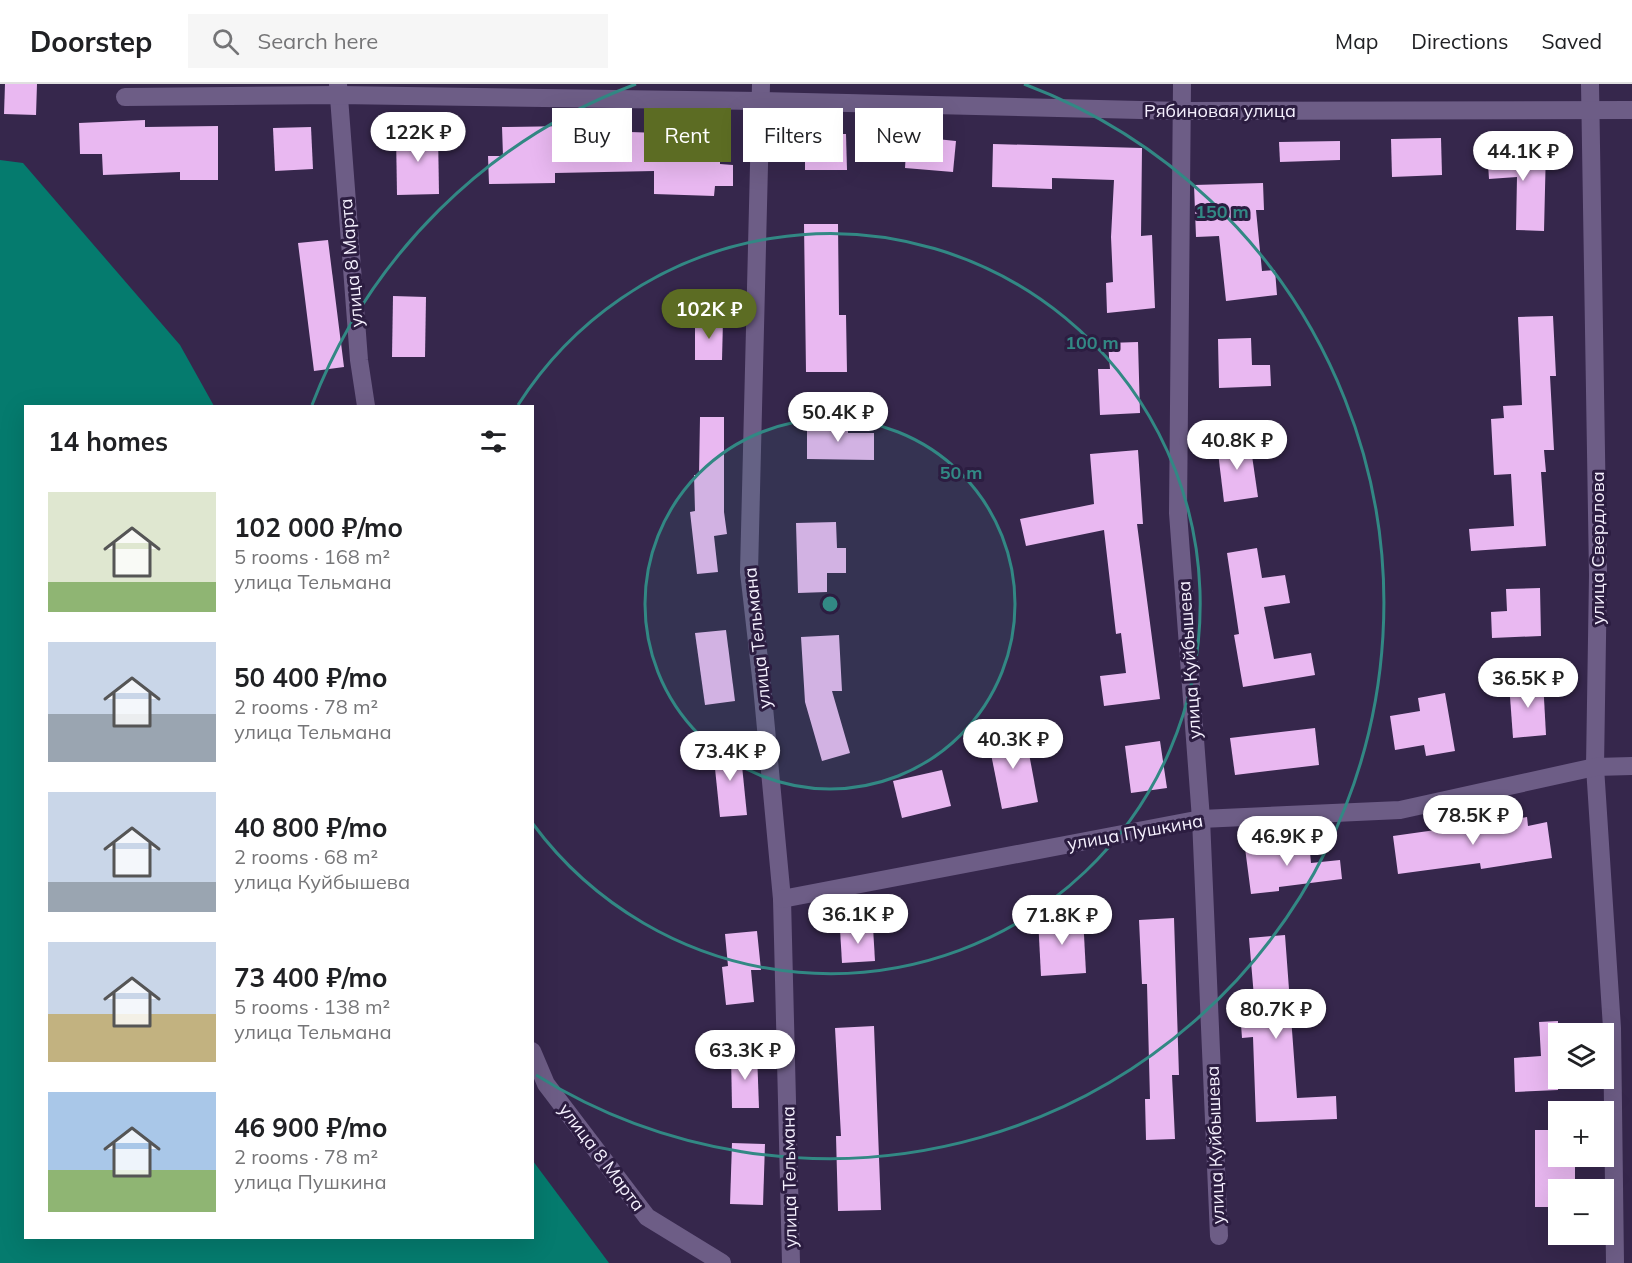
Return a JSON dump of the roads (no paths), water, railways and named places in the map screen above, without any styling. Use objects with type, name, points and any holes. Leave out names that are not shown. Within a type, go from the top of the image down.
[{"type":"street","name":"улица Куйбышева","points":[[1182,84],[1178,513],[1201,819],[1219,1236]]},
{"type":"street","name":"улица Свердлова","points":[[1590,84],[1598,575],[1595,767],[1612,1028],[1616,1263]]},
{"type":"street","name":"Рябиновая улица","points":[[125,97],[338,89],[760,92],[1182,111],[1632,110]]},
{"type":"street","name":"улица 8 Марта","points":[[338,89],[359,360],[366,405]]},
{"type":"street","name":"улица Тельмана","points":[[760,92],[749,572],[782,899],[791,1263]]},
{"type":"street","name":"улица Пушкина","points":[[782,899],[1201,819],[1400,810],[1595,767],[1632,766]]},
{"type":"street","name":"улица 8 Марта","points":[[534,1056],[546,1084],[647,1217],[722,1263]]}]
